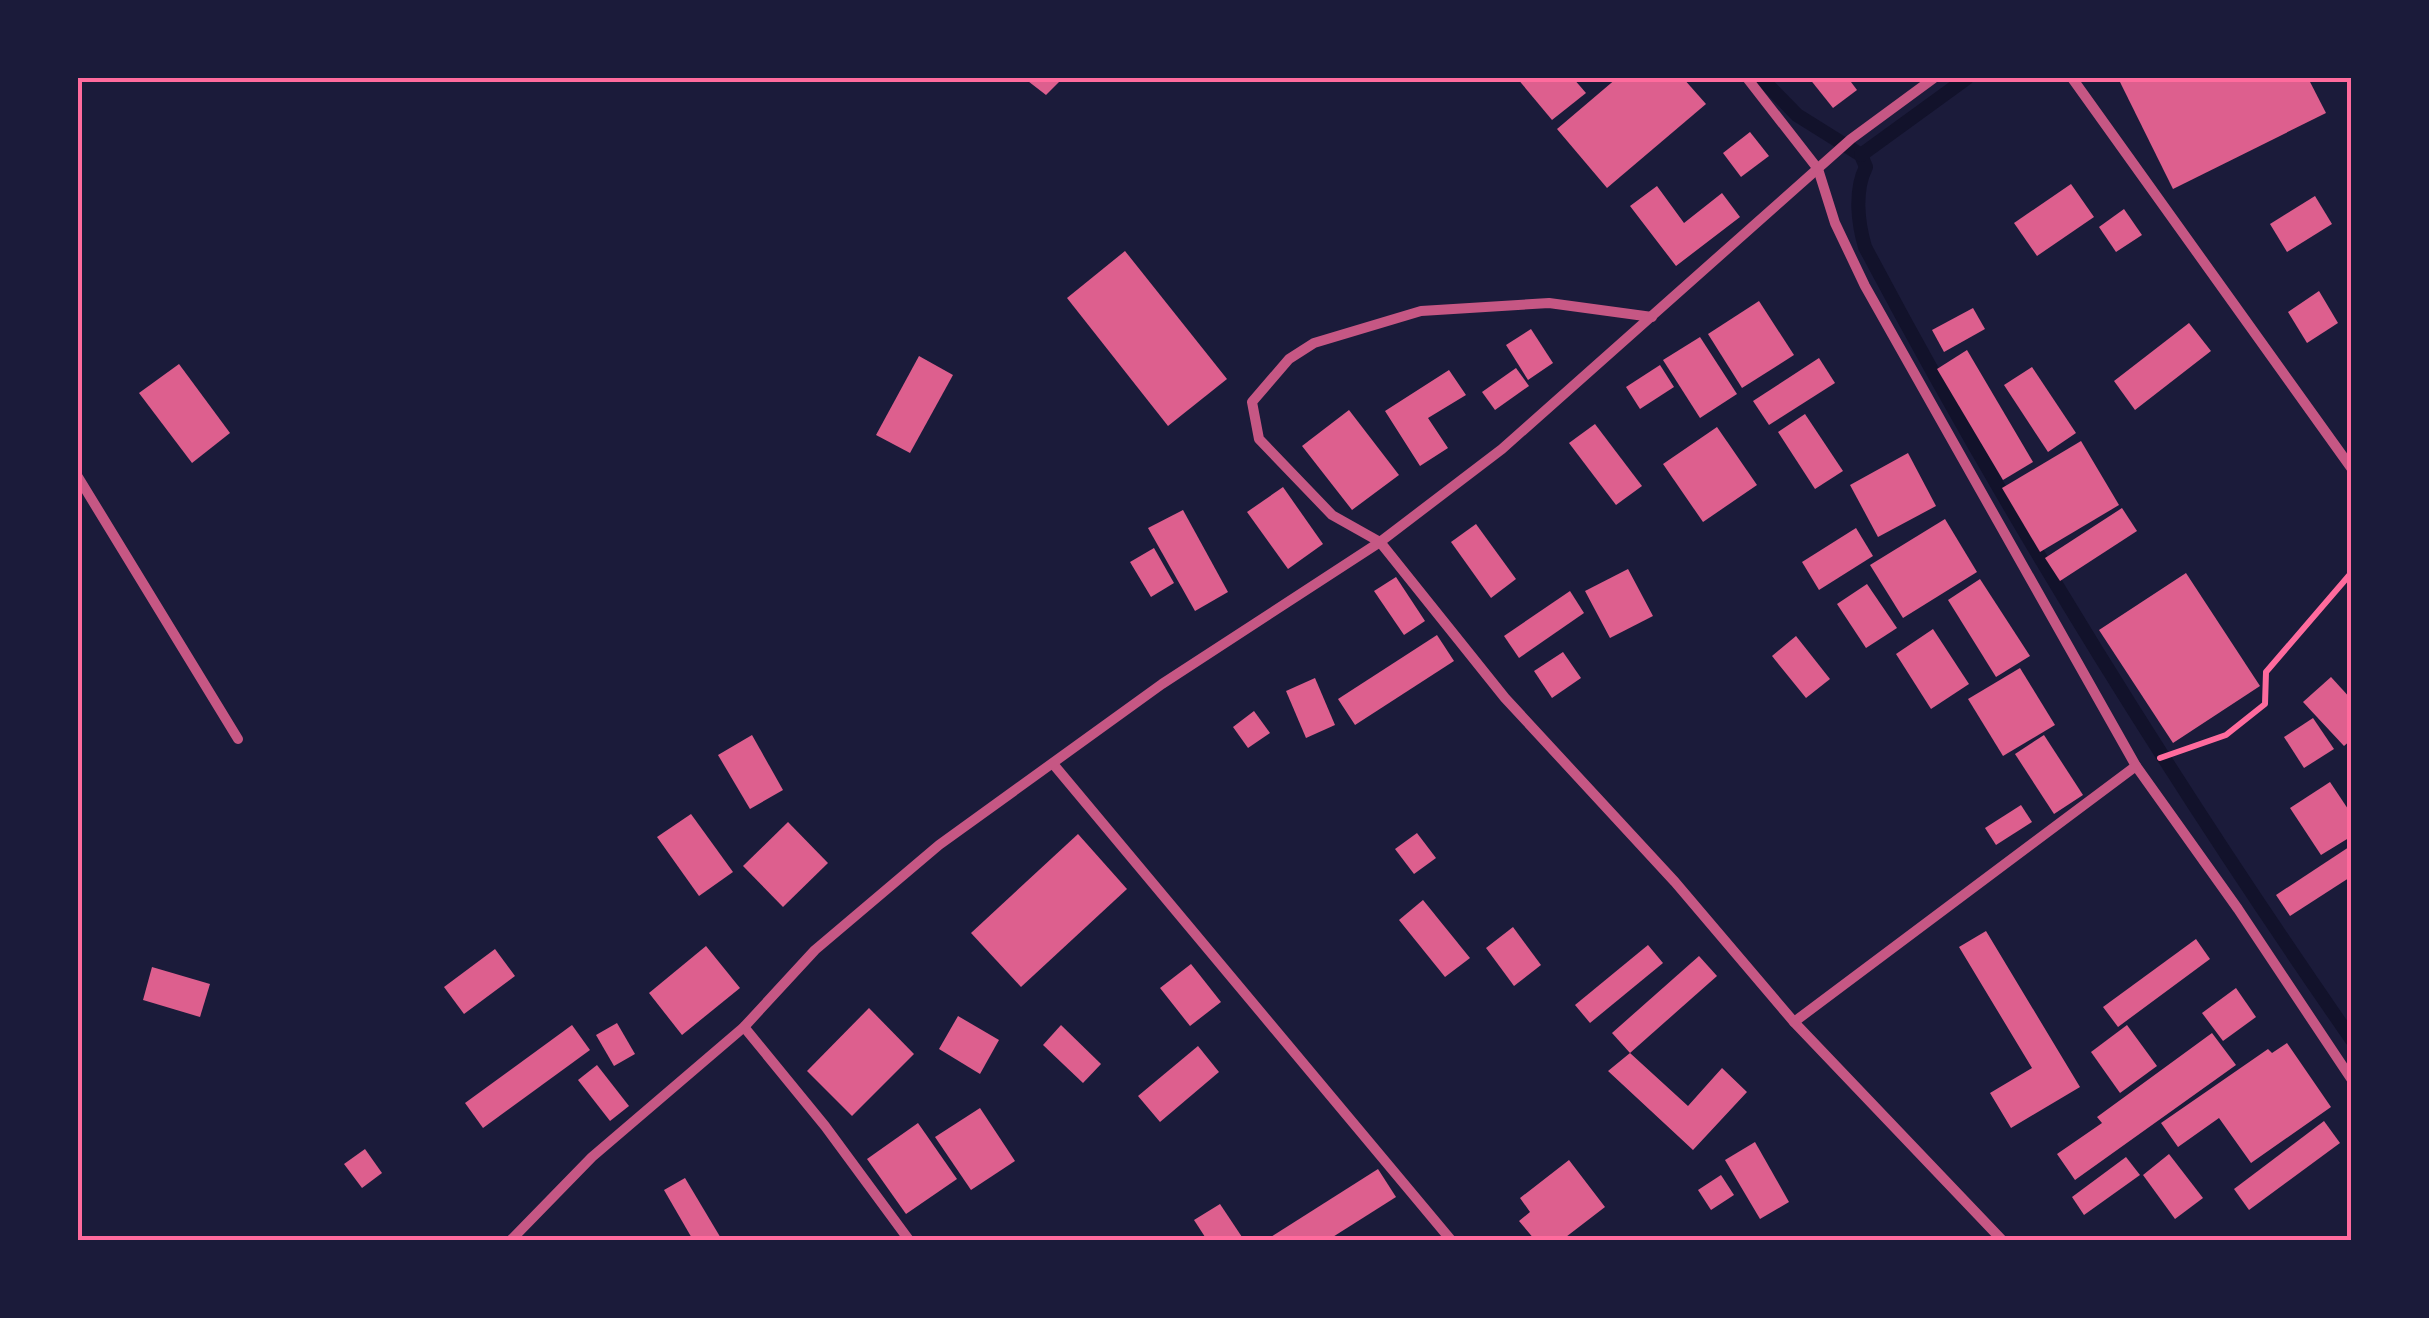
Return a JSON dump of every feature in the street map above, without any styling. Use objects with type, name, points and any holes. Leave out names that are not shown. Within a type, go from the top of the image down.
[{"type":"street","points":[[1747,78],[1818,169],[1834,223],[1866,286],[2136,766],[2352,1080]]},
{"type":"street","points":[[511,1240],[592,1157],[744,1027],[815,950],[939,845],[1162,684],[1380,542],[1502,448],[1851,140],[1934,78]]},
{"type":"street","points":[[2072,78],[2352,469]]},
{"type":"street","points":[[1652,317],[1549,304],[1421,311],[1314,343],[1289,359],[1252,402],[1259,439],[1332,515],[1380,542],[1506,698],[1674,882],[1794,1022],[2002,1240]]},
{"type":"street","points":[[78,477],[238,740]]},
{"type":"street","points":[[1054,765],[1451,1240]]},
{"type":"street","points":[[1794,1022],[2136,766]]},
{"type":"street","points":[[744,1027],[826,1126],[909,1240]]},
{"type":"path","points":[[2136,766],[2226,736],[2265,704],[2266,672],[2352,572]]},
{"type":"building","points":[[1024,78],[1063,78],[1046,95]]},
{"type":"building","points":[[1517,78],[1573,78],[1586,93],[1552,120]]},
{"type":"building","points":[[1617,78],[1683,78],[1706,104],[1607,188],[1557,129]]},
{"type":"building","points":[[1809,78],[1848,78],[1857,90],[1833,108]]},
{"type":"building","points":[[2118,78],[2308,78],[2326,113],[2173,189]]},
{"type":"building","points":[[1750,132],[1769,156],[1741,177],[1723,153]]},
{"type":"building","points":[[2071,184],[2094,217],[2037,256],[2014,223]]},
{"type":"building","points":[[1657,186],[1684,223],[1722,193],[1740,217],[1676,266],[1630,206]]},
{"type":"building","points":[[2315,196],[2332,224],[2287,252],[2270,224]]},
{"type":"building","points":[[2124,209],[2142,235],[2116,252],[2099,227]]},
{"type":"building","points":[[1125,251],[1227,379],[1168,426],[1067,298]]},
{"type":"building","points":[[2319,291],[2338,323],[2307,343],[2288,312]]},
{"type":"building","points":[[1759,301],[1794,355],[1742,388],[1708,334]]},
{"type":"building","points":[[1973,308],[1985,329],[1944,352],[1932,330]]},
{"type":"building","points":[[2189,323],[2211,351],[2135,410],[2114,381]]},
{"type":"building","points":[[1531,329],[1553,363],[1528,380],[1506,345]]},
{"type":"building","points":[[1700,337],[1737,394],[1700,418],[1663,360]]},
{"type":"building","points":[[1967,350],[2033,462],[2003,480],[1937,369]]},
{"type":"building","points":[[919,356],[953,375],[910,453],[876,435]]},
{"type":"building","points":[[1819,358],[1835,383],[1769,425],[1753,401]]},
{"type":"building","points":[[179,364],[230,433],[192,463],[139,393]]},
{"type":"building","points":[[1660,365],[1674,387],[1640,409],[1626,387]]},
{"type":"building","points":[[2032,367],[2076,433],[2048,452],[2004,385]]},
{"type":"building","points":[[1516,368],[1529,386],[1495,410],[1482,392]]},
{"type":"building","points":[[1449,370],[1466,395],[1428,418],[1448,448],[1420,466],[1385,411]]},
{"type":"building","points":[[1349,410],[1399,475],[1352,510],[1302,446]]},
{"type":"building","points":[[1805,414],[1843,471],[1815,489],[1778,432]]},
{"type":"building","points":[[1595,424],[1642,486],[1616,505],[1569,443]]},
{"type":"building","points":[[1717,427],[1757,485],[1703,522],[1663,464]]},
{"type":"building","points":[[2081,441],[2119,505],[2040,552],[2002,488]]},
{"type":"building","points":[[1908,453],[1936,506],[1878,537],[1850,485]]},
{"type":"building","points":[[1283,487],[1323,544],[1288,569],[1247,512]]},
{"type":"building","points":[[2122,508],[2137,531],[2060,581],[2045,558]]},
{"type":"building","points":[[1183,510],[1228,592],[1195,611],[1148,528]]},
{"type":"building","points":[[1945,519],[1977,572],[1903,618],[1870,565]]},
{"type":"building","points":[[1476,524],[1516,579],[1491,598],[1451,542]]},
{"type":"building","points":[[1856,528],[1873,556],[1819,590],[1802,562]]},
{"type":"building","points":[[1154,548],[1174,583],[1151,597],[1130,562]]},
{"type":"building","points":[[1628,569],[1653,616],[1610,638],[1585,591]]},
{"type":"building","points":[[2186,573],[2260,686],[2173,743],[2099,630]]},
{"type":"building","points":[[1396,577],[1425,621],[1404,635],[1374,591]]},
{"type":"building","points":[[1980,579],[2030,656],[1996,677],[1948,600]]},
{"type":"building","points":[[1867,584],[1897,628],[1866,648],[1837,604]]},
{"type":"building","points":[[1570,591],[1584,613],[1519,658],[1504,636]]},
{"type":"building","points":[[1933,629],[1969,684],[1931,709],[1896,654]]},
{"type":"building","points":[[1437,635],[1454,661],[1355,725],[1338,699]]},
{"type":"building","points":[[1796,636],[1830,679],[1806,698],[1772,656]]},
{"type":"building","points":[[1563,652],[1581,678],[1552,698],[1534,671]]},
{"type":"building","points":[[2020,668],[2055,725],[2003,756],[1968,699]]},
{"type":"building","points":[[2331,677],[2352,700],[2352,739],[2344,746],[2303,702]]},
{"type":"building","points":[[1315,678],[1335,725],[1306,738],[1286,691]]},
{"type":"building","points":[[1254,711],[1270,733],[1248,748],[1233,727]]},
{"type":"building","points":[[2313,718],[2334,749],[2304,768],[2284,737]]},
{"type":"building","points":[[752,735],[783,790],[750,809],[718,755]]},
{"type":"building","points":[[2044,735],[2083,795],[2054,814],[2015,754]]},
{"type":"building","points":[[2330,782],[2352,815],[2352,836],[2321,855],[2290,808]]},
{"type":"building","points":[[2021,805],[2032,822],[1996,845],[1985,828]]},
{"type":"building","points":[[691,814],[733,872],[699,896],[657,837]]},
{"type":"building","points":[[788,822],[828,863],[783,907],[743,866]]},
{"type":"building","points":[[1417,833],[1436,858],[1414,874],[1395,849]]},
{"type":"building","points":[[1078,834],[1127,889],[1021,987],[971,933]]},
{"type":"building","points":[[2352,845],[2352,876],[2290,916],[2276,895]]},
{"type":"building","points":[[1423,900],[1470,958],[1445,977],[1399,920]]},
{"type":"building","points":[[1513,927],[1541,965],[1514,986],[1486,948]]},
{"type":"building","points":[[1986,931],[2080,1087],[2011,1128],[1990,1093],[2032,1068],[1959,947]]},
{"type":"building","points":[[2196,939],[2210,959],[2118,1027],[2103,1007]]},
{"type":"building","points":[[1648,945],[1663,963],[1590,1023],[1575,1005]]},
{"type":"building","points":[[706,946],[740,988],[682,1035],[649,993]]},
{"type":"building","points":[[495,949],[515,976],[464,1014],[444,987]]},
{"type":"building","points":[[1699,956],[1717,976],[1630,1053],[1612,1033]]},
{"type":"building","points":[[1191,964],[1221,1002],[1190,1026],[1160,988]]},
{"type":"building","points":[[152,967],[210,984],[200,1017],[143,1000]]},
{"type":"building","points":[[2236,988],[2256,1017],[2223,1041],[2202,1013]]},
{"type":"building","points":[[869,1008],[914,1054],[852,1116],[807,1071]]},
{"type":"building","points":[[958,1016],[999,1040],[980,1074],[939,1049]]},
{"type":"building","points":[[617,1023],[635,1054],[614,1066],[596,1035]]},
{"type":"building","points":[[572,1025],[590,1050],[483,1128],[465,1103]]},
{"type":"building","points":[[1061,1025],[1101,1064],[1083,1083],[1043,1045]]},
{"type":"building","points":[[2127,1025],[2157,1066],[2120,1093],[2091,1052]]},
{"type":"building","points":[[2212,1033],[2236,1065],[2075,1180],[2057,1154],[2102,1123],[2097,1117]]},
{"type":"building","points":[[2287,1043],[2331,1107],[2251,1163],[2219,1118],[2178,1147],[2161,1123],[2268,1049],[2272,1053]]},
{"type":"building","points":[[1198,1046],[1219,1072],[1160,1122],[1138,1096]]},
{"type":"building","points":[[1630,1053],[1688,1106],[1722,1068],[1747,1092],[1693,1150],[1608,1071]]},
{"type":"building","points":[[597,1065],[629,1106],[610,1121],[578,1080]]},
{"type":"building","points":[[980,1108],[1015,1161],[971,1190],[935,1137]]},
{"type":"building","points":[[2324,1121],[2340,1143],[2249,1210],[2234,1189]]},
{"type":"building","points":[[918,1123],[957,1179],[906,1214],[867,1159]]},
{"type":"building","points":[[1755,1142],[1789,1202],[1760,1219],[1725,1160]]},
{"type":"building","points":[[365,1149],[382,1173],[362,1188],[344,1164]]},
{"type":"building","points":[[2169,1154],[2203,1198],[2175,1219],[2143,1175]]},
{"type":"building","points":[[2126,1157],[2140,1175],[2084,1215],[2072,1197]]},
{"type":"building","points":[[1569,1160],[1605,1207],[1562,1240],[1535,1240],[1519,1221],[1530,1212],[1520,1198]]},
{"type":"building","points":[[1378,1169],[1396,1197],[1328,1240],[1266,1240]]},
{"type":"building","points":[[1721,1175],[1734,1195],[1711,1210],[1698,1190]]},
{"type":"building","points":[[685,1178],[722,1240],[693,1240],[664,1190]]},
{"type":"building","points":[[1220,1204],[1244,1240],[1207,1240],[1194,1220]]},
{"type":"waterway","points":[[1761,78],[1797,115],[1861,155],[1866,167],[1858,207],[1865,247],[1920,349],[2096,651],[2352,1040]]},
{"type":"waterway","points":[[1861,155],[1967,78]]}]
